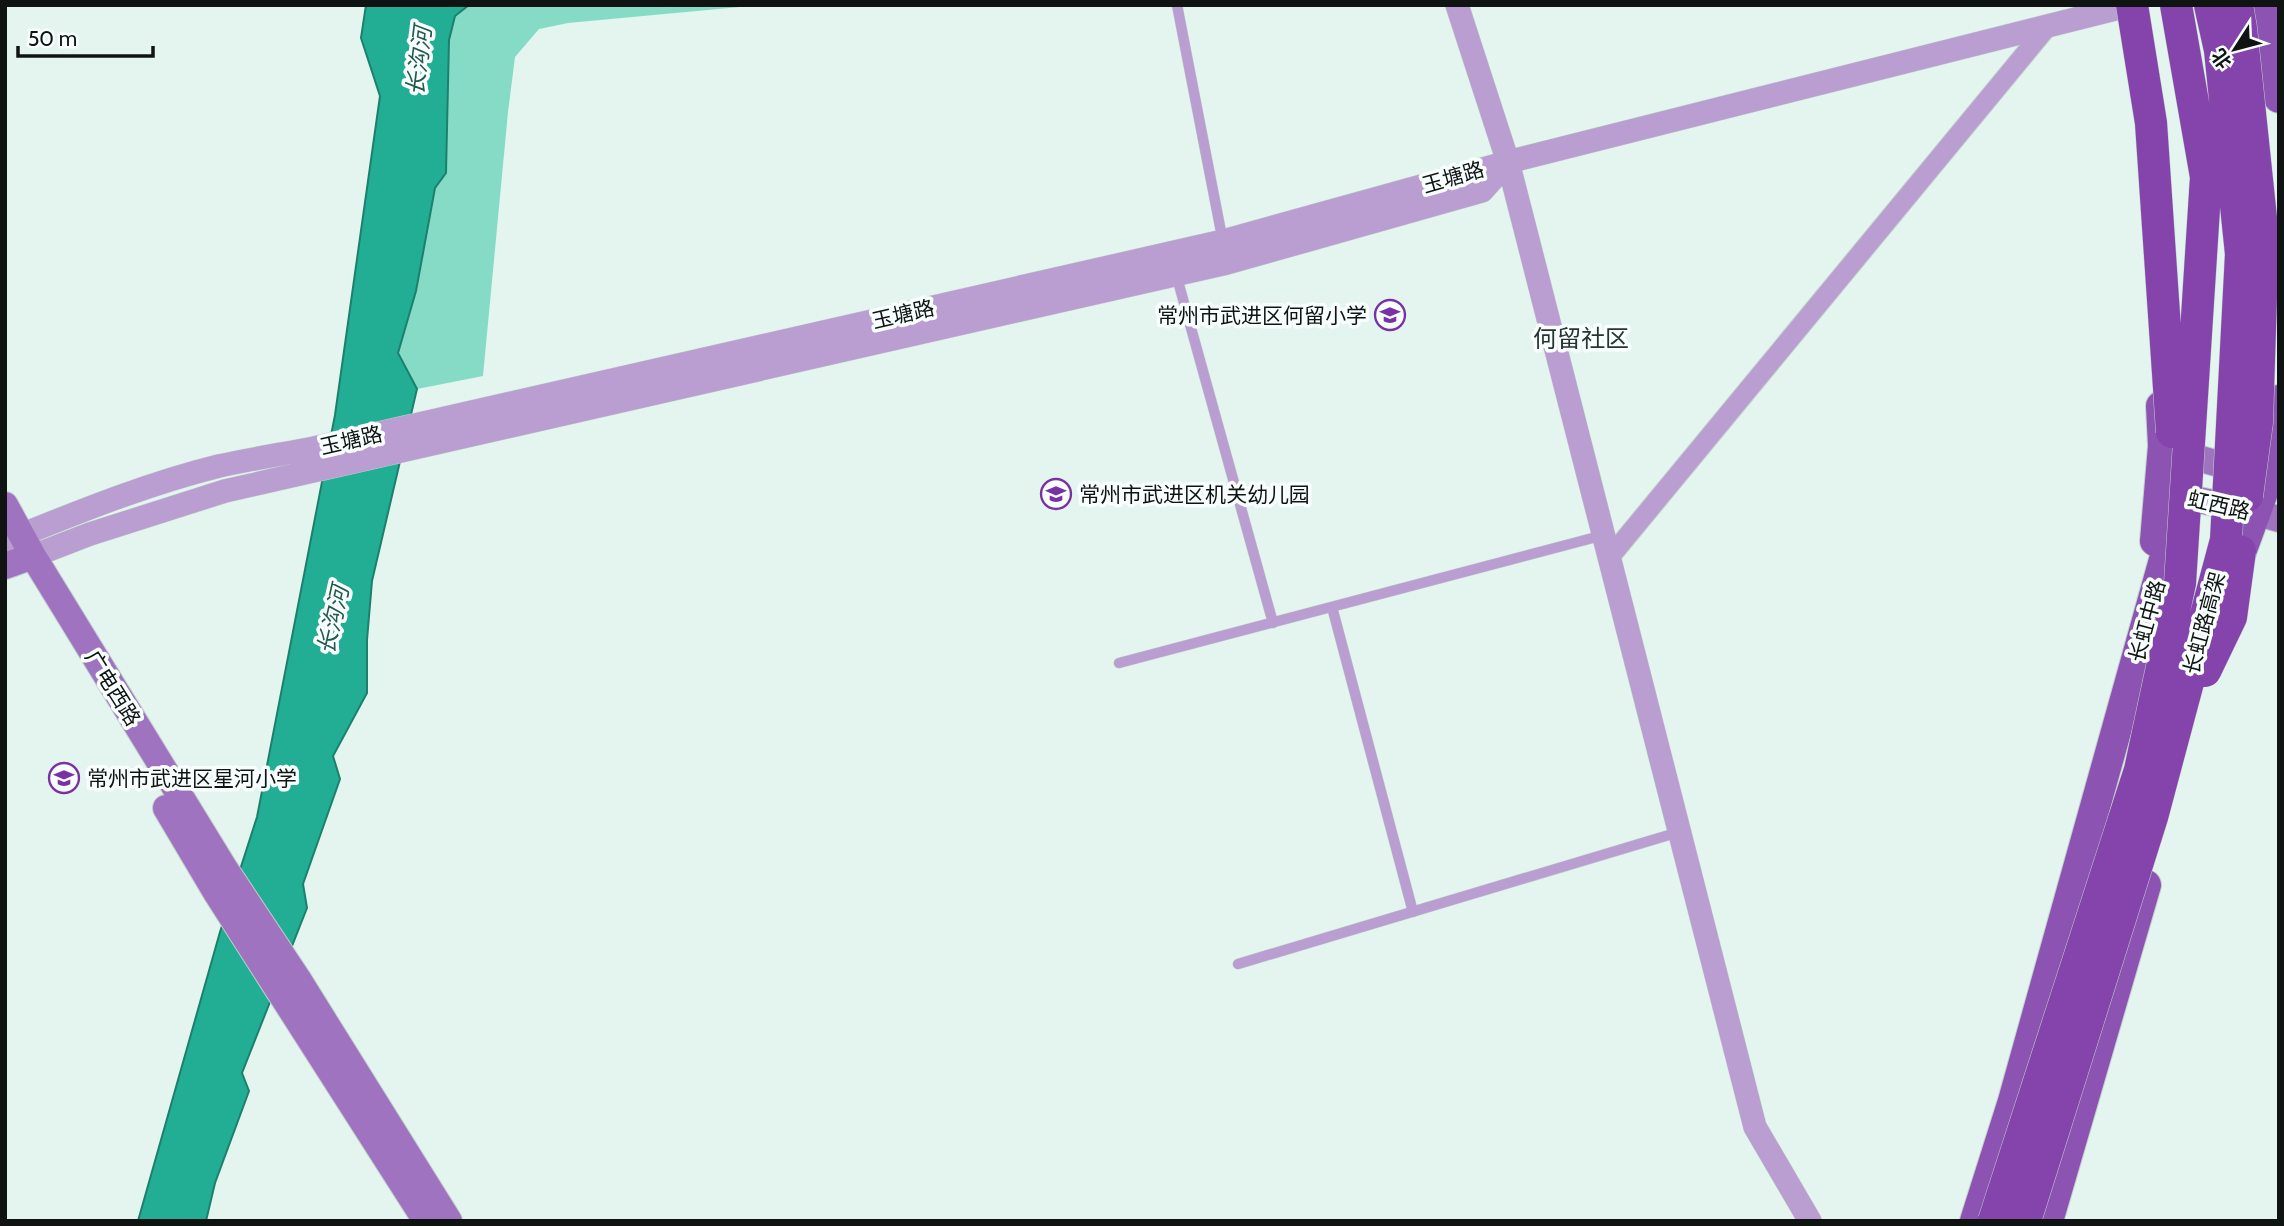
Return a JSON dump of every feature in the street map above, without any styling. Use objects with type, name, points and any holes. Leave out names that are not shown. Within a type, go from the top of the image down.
[{"type":"highway","name":"长虹路高架","points":[[1994,1221],[2140,769],[2180,583],[2206,177],[2176,5]]},
{"type":"highway","name":"长虹路高架","points":[[2025,1221],[2152,817],[2226,540],[2241,254],[2220,50],[2210,5]]},
{"type":"highway","points":[[2173,739],[2231,617],[2257,422],[2263,237],[2237,5]]},
{"type":"highway","points":[[2123,6],[2151,123],[2167,333],[2180,583]]},
{"type":"main road","points":[[2163,5],[2180,83],[2195,221],[2175,454]]},
{"type":"main road","points":[[2048,1221],[2182,763],[2211,632],[2258,513],[2263,477],[2250,205],[2232,36],[2225,5]]},
{"type":"main road","points":[[2266,5],[2279,98]]},
{"type":"main road","points":[[2123,6],[2175,454]]},
{"type":"main road","points":[[2263,477],[2276,457],[2279,400]]},
{"type":"main road","name":"虹西路","points":[[2175,454],[2263,477]]},
{"type":"main road","name":"长虹中路","points":[[1975,1221],[2013,1101],[2149,614],[2175,454]]},
{"type":"main road","name":"虹西路","points":[[2170,494],[2258,513]]},
{"type":"main road","name":"广电西路","points":[[5,505],[14,548],[221,881],[291,988]]},
{"type":"main road","points":[[291,988],[426,1221]]},
{"type":"main road","points":[[291,988],[449,1221]]},
{"type":"street","points":[[1457,5],[1508,162],[1755,1127],[1810,1221]]},
{"type":"street","name":"玉塘路","points":[[14,548],[201,497],[315,458],[1225,252],[1508,162],[2123,6]]},
{"type":"street","points":[[1607,546],[2048,26]]},
{"type":"lane","points":[[1177,5],[1225,252]]},
{"type":"lane","points":[[1173,264],[1273,622]]},
{"type":"lane","points":[[1119,663],[1332,607],[1607,546]]},
{"type":"lane","points":[[1332,607],[1413,912]]},
{"type":"lane","points":[[1238,964],[1680,832]]},
{"type":"shaded area","points":[[469,5],[761,5],[568,23],[539,29],[515,57],[483,376],[417,389],[398,353],[416,291],[435,188],[446,173],[449,40],[455,16]]},
{"type":"water","name":"长沟河","points":[[366,5],[469,5],[455,16],[449,40],[446,173],[435,188],[416,291],[398,353],[417,389],[372,581],[367,640],[367,693],[333,756],[340,779],[303,884],[307,908],[242,1073],[249,1091],[215,1183],[206,1221],[138,1221],[220,932],[257,817],[335,415],[380,96],[361,38]]},
{"type":"place","name":"常州市武进区何留小学","points":[[1390,315]]},
{"type":"place","name":"常州市武进区机关幼儿园","points":[[1056,494]]},
{"type":"place","name":"常州市武进区星河小学","points":[[64,778]]},
{"type":"district","name":"何留社区","points":[[1581,338]]}]
